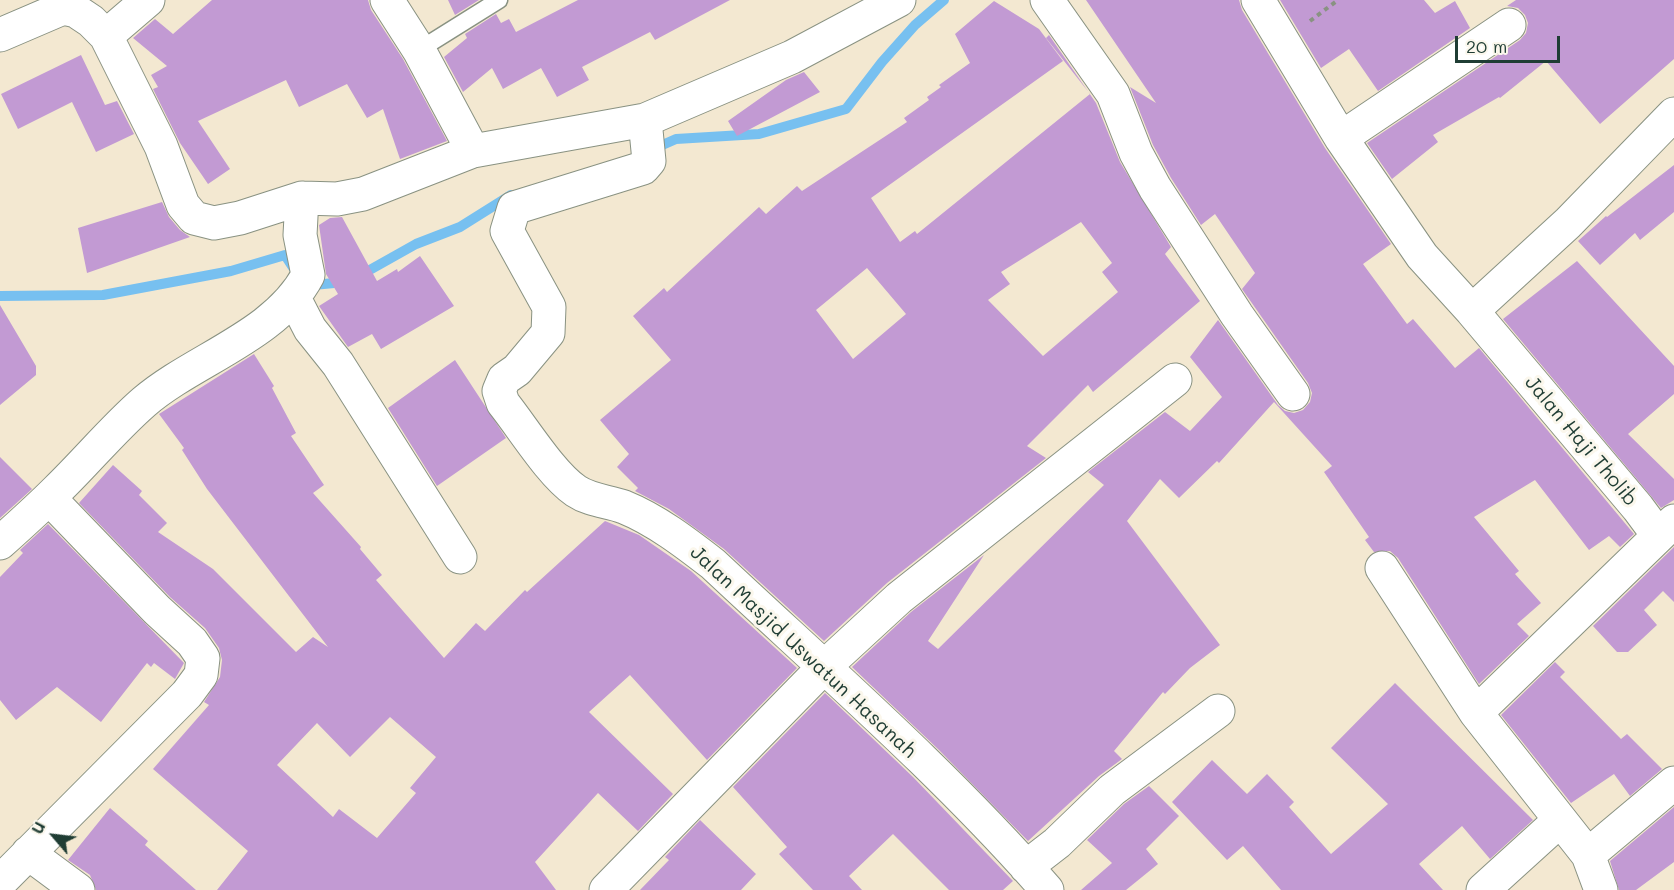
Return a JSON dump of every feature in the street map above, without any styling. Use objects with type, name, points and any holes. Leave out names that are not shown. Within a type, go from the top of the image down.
[{"type":"street","points":[[106,36],[148,0]]},
{"type":"street","points":[[387,0],[419,50],[473,151]]},
{"type":"street","points":[[0,35],[63,8],[83,16],[106,36],[161,146],[183,205],[195,218],[214,223],[240,218],[302,198],[337,199],[363,195],[473,151],[647,141],[792,57],[899,0]]},
{"type":"street","points":[[1047,0],[1113,94],[1136,153],[1155,188],[1237,315],[1293,394]]},
{"type":"street","name":"Jalan Haji Tholib","points":[[1258,0],[1341,138],[1422,256],[1472,311],[1638,508],[1666,528],[1476,712]]},
{"type":"street","points":[[1341,138],[1509,25]]},
{"type":"street","points":[[1472,311],[1568,223],[1674,114]]},
{"type":"street","name":"Jalan Masjid Uswatun Hasanah","points":[[647,141],[643,168],[514,208],[507,231],[549,308],[548,333],[517,370],[504,379],[499,392],[503,403],[562,477],[576,491],[589,498],[624,507],[691,546],[932,771],[1036,878]]},
{"type":"street","points":[[302,198],[300,235],[302,286],[310,329],[338,364],[460,556]]},
{"type":"street","points":[[0,543],[49,498],[144,403],[170,382],[229,348],[302,286]]},
{"type":"street","points":[[606,890],[823,668],[945,560],[1174,380]]},
{"type":"street","points":[[0,882],[188,694],[201,675],[203,658],[192,642],[157,610],[49,498]]},
{"type":"street","points":[[1382,568],[1476,712],[1559,821],[1588,855],[1600,890]]},
{"type":"street","points":[[1036,878],[1057,843],[1112,790],[1218,711]]},
{"type":"street","points":[[1588,855],[1674,783]]},
{"type":"street","points":[[1483,890],[1559,821]]},
{"type":"street","points":[[28,853],[78,890]]},
{"type":"lane","points":[[419,50],[499,0]]},
{"type":"building","points":[[212,0],[368,0],[371,10],[403,59],[447,141],[400,159],[383,109],[367,118],[347,84],[299,107],[286,80],[198,121],[230,169],[208,184],[180,143],[153,89],[158,87],[151,75],[167,66],[133,38],[155,19],[173,34]]},
{"type":"building","points":[[448,0],[479,0],[455,15]]},
{"type":"building","points":[[578,0],[730,0],[655,40],[650,32],[582,67],[589,80],[557,97],[541,68],[503,89],[492,68],[463,92],[444,57],[467,38],[465,34],[496,14],[501,23],[509,19],[516,32]]},
{"type":"building","points":[[1086,0],[1239,0],[1242,10],[1325,148],[1391,244],[1363,264],[1407,324],[1413,319],[1455,368],[1479,348],[1634,534],[1620,547],[1609,536],[1589,550],[1535,480],[1474,517],[1519,571],[1515,574],[1541,603],[1517,624],[1529,636],[1479,684],[1398,558],[1390,551],[1374,552],[1365,540],[1369,537],[1324,472],[1332,466],[1274,402],[1219,463],[1217,461],[1179,498],[1160,479],[1127,521],[1220,645],[1190,668],[1165,694],[1163,692],[1114,751],[1122,759],[1099,776],[1028,841],[939,750],[852,667],[911,612],[984,555],[928,641],[938,649],[1104,485],[1088,472],[1165,412],[1190,431],[1222,397],[1190,357],[1218,320],[1278,405],[1285,411],[1294,413],[1303,410],[1310,402],[1312,393],[1308,383],[1242,289],[1255,273],[1215,214],[1201,225],[1171,178],[1153,145],[1130,87],[1156,103]]},
{"type":"building","points":[[1280,0],[1424,0],[1435,13],[1455,1],[1470,28],[1378,91],[1349,49],[1321,68]]},
{"type":"building","points":[[1516,0],[1674,0],[1674,59],[1600,124],[1546,61],[1500,98],[1433,135],[1438,142],[1392,179],[1367,143],[1520,40],[1526,33],[1528,23],[1525,15],[1518,8],[1507,6]]},
{"type":"building","points":[[994,1],[1039,29],[1063,61],[871,198],[900,242],[915,231],[917,234],[1090,94],[1096,103],[1120,162],[1171,247],[1165,254],[1200,301],[1093,392],[1088,385],[1027,446],[1046,458],[887,583],[824,641],[724,549],[669,509],[635,491],[638,488],[617,467],[629,454],[600,420],[671,360],[633,316],[664,288],[667,292],[759,207],[766,214],[797,186],[802,191],[907,122],[904,118],[929,100],[927,97],[941,87],[939,85],[970,63],[955,34]],"holes":[[[1081,222],[1112,263],[1102,272],[1118,292],[1043,356],[988,300],[1010,284],[1001,272]],[[867,268],[906,314],[853,359],[816,310]]]},
{"type":"building","points":[[1049,35],[1088,92],[1046,38]]},
{"type":"building","points":[[81,55],[105,105],[117,101],[134,134],[96,152],[72,102],[18,129],[1,94]]},
{"type":"building","points":[[804,72],[820,92],[737,136],[728,121],[786,80]]},
{"type":"building","points":[[1674,165],[1674,212],[1640,240],[1635,233],[1600,265],[1578,241],[1606,216]]},
{"type":"building","points":[[162,202],[169,217],[180,230],[190,237],[87,273],[78,228]]},
{"type":"building","points":[[342,217],[377,281],[397,269],[398,272],[420,256],[454,306],[381,349],[372,334],[348,347],[319,306],[338,294],[326,274],[319,225],[330,218]]},
{"type":"building","points":[[1577,261],[1674,366],[1674,394],[1628,434],[1674,479],[1674,500],[1661,508],[1503,319]]},
{"type":"building","points":[[0,305],[36,366],[36,375],[0,405]]},
{"type":"building","points":[[254,354],[274,386],[272,388],[296,433],[291,436],[324,485],[313,493],[361,547],[360,549],[382,575],[376,580],[444,658],[476,623],[485,631],[525,590],[527,592],[605,521],[639,535],[691,571],[797,668],[707,760],[630,675],[589,712],[673,794],[638,831],[598,793],[535,862],[556,890],[217,890],[248,851],[153,769],[209,705],[204,702],[220,677],[222,660],[219,648],[205,628],[170,597],[79,503],[113,465],[142,491],[139,495],[167,523],[158,532],[213,569],[296,652],[313,637],[328,647],[207,489],[182,450],[184,448],[159,414]],"holes":[[[390,717],[436,757],[410,788],[416,793],[377,838],[339,809],[333,817],[277,765],[317,723],[350,757]]]},
{"type":"building","points":[[455,360],[506,438],[437,486],[388,408]]},
{"type":"building","points":[[0,457],[32,489],[0,518]]},
{"type":"building","points":[[48,524],[184,663],[175,679],[154,663],[151,667],[147,663],[101,722],[57,687],[16,720],[0,700],[0,577],[23,553],[20,550]]},
{"type":"building","points":[[1674,547],[1674,602],[1663,591],[1644,610],[1657,625],[1628,652],[1617,652],[1593,626]]},
{"type":"building","points":[[1555,662],[1565,672],[1560,677],[1621,739],[1627,734],[1662,769],[1630,796],[1614,774],[1571,803],[1501,715]]},
{"type":"building","points":[[1395,683],[1533,820],[1490,859],[1462,826],[1419,864],[1443,890],[1281,890],[1243,846],[1227,860],[1172,802],[1212,760],[1247,794],[1267,774],[1294,802],[1289,807],[1331,854],[1388,804],[1331,748]]},
{"type":"building","points":[[825,693],[913,777],[1013,881],[1003,890],[949,890],[893,834],[849,876],[862,890],[813,890],[779,854],[787,847],[733,787]]},
{"type":"building","points":[[1149,786],[1179,816],[1146,849],[1158,864],[1126,890],[1081,890],[1112,863],[1087,840],[1124,804]]},
{"type":"building","points":[[1674,807],[1674,862],[1636,890],[1619,890],[1610,861]]},
{"type":"building","points":[[110,808],[148,841],[145,845],[196,890],[96,890],[90,875],[68,860]]},
{"type":"building","points":[[700,820],[756,874],[741,890],[640,890],[669,860],[665,857]]},
{"type":"waterway","points":[[651,150],[676,139],[759,134],[846,109],[882,62],[915,25],[944,0]]},
{"type":"waterway","points":[[359,276],[416,244],[460,227],[511,195]]},
{"type":"waterway","points":[[0,296],[103,295],[231,271],[285,255],[296,272]]},
{"type":"waterway","points":[[308,282],[313,285],[345,282]]}]
